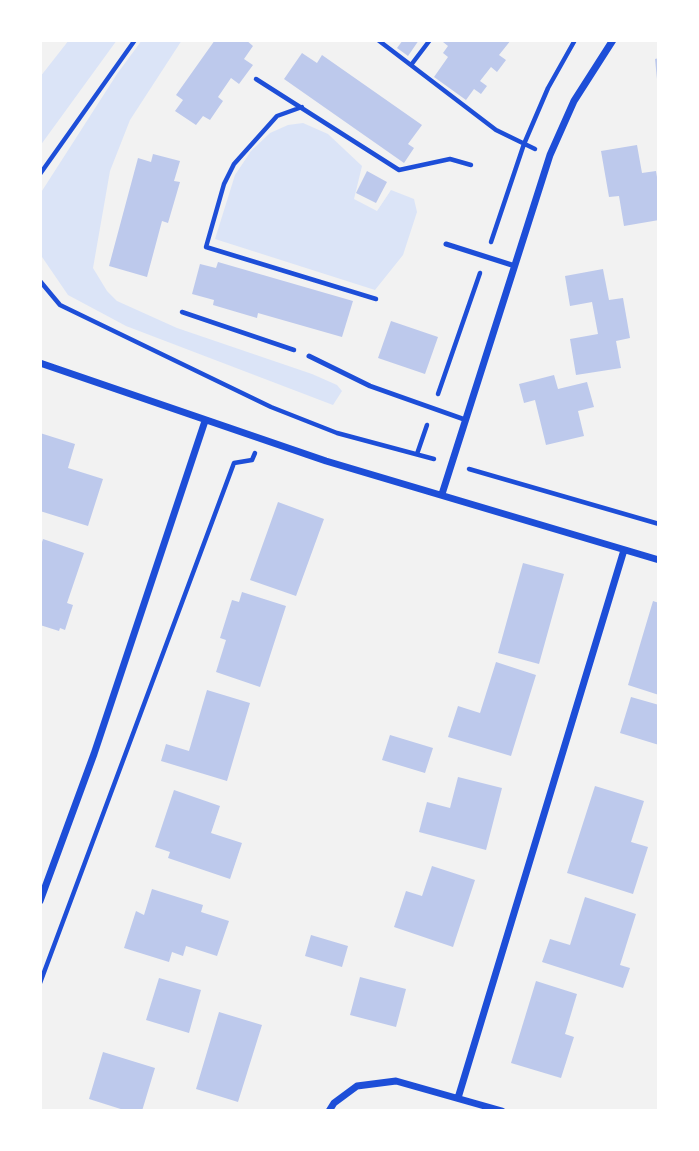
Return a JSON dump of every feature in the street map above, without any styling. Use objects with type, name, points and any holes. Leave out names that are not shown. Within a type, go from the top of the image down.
[{"type":"street","points":[[442,494],[550,155],[574,102],[613,40]]},
{"type":"street","points":[[40,363],[326,461],[659,560]]},
{"type":"street","points":[[40,901],[94,754],[205,421]]},
{"type":"street","points":[[458,1098],[624,550]]},
{"type":"street","points":[[329,1111],[334,1103],[357,1086],[396,1081],[502,1111]]},
{"type":"lane","points":[[446,244],[515,266]]},
{"type":"lane","points":[[309,356],[370,386],[466,420]]},
{"type":"path","points":[[40,174],[135,40]]},
{"type":"path","points":[[378,40],[496,130],[550,155]]},
{"type":"path","points":[[411,65],[430,40]]},
{"type":"path","points":[[455,344],[524,144],[548,88],[575,40]]},
{"type":"path","points":[[256,79],[399,170],[450,159],[471,165]]},
{"type":"path","points":[[302,107],[277,116],[234,164],[224,184],[206,247],[376,299]]},
{"type":"path","points":[[40,281],[60,305],[271,407],[337,433],[659,524]]},
{"type":"path","points":[[182,312],[309,356]]},
{"type":"path","points":[[40,983],[234,463],[252,460],[271,407]]},
{"type":"shaded area","points":[[69,40],[117,40],[40,146],[40,77]]},
{"type":"shaded area","points":[[142,40],[182,40],[130,120],[110,171],[93,268],[107,291],[117,301],[177,328],[337,385],[342,391],[333,405],[126,326],[68,295],[40,254],[40,194]]},
{"type":"shaded area","points":[[303,123],[328,134],[362,166],[354,199],[377,211],[391,190],[414,199],[417,212],[403,255],[375,290],[215,239],[235,175],[251,151],[270,133],[288,125]]},
{"type":"building","points":[[215,40],[246,40],[253,46],[244,59],[253,65],[239,84],[231,78],[218,97],[223,101],[210,120],[203,116],[196,125],[175,111],[183,100],[176,95]]},
{"type":"building","points":[[403,40],[419,40],[408,56],[397,48]]},
{"type":"building","points":[[444,40],[511,40],[499,55],[506,60],[497,72],[491,67],[480,81],[487,86],[481,94],[474,89],[466,100],[434,77],[448,57],[443,53],[448,46]]},
{"type":"building","points":[[302,53],[317,63],[322,55],[422,125],[408,144],[414,148],[404,163],[284,79]]},
{"type":"building","points":[[659,58],[659,78],[657,79],[655,59]]},
{"type":"building","points":[[637,145],[642,173],[656,171],[659,220],[624,226],[619,196],[609,197],[601,151]]},
{"type":"building","points":[[153,154],[180,161],[174,181],[180,182],[168,223],[162,221],[147,277],[109,266],[138,158],[151,162]]},
{"type":"building","points":[[367,171],[387,182],[376,203],[356,193]]},
{"type":"building","points":[[218,262],[353,301],[342,337],[258,313],[257,318],[213,305],[214,300],[192,294],[200,264],[216,268]]},
{"type":"building","points":[[603,269],[609,300],[623,298],[630,338],[616,341],[621,368],[576,375],[570,339],[598,334],[592,302],[570,306],[565,276]]},
{"type":"building","points":[[391,321],[438,337],[425,374],[378,358]]},
{"type":"building","points":[[554,375],[558,389],[587,382],[594,407],[578,411],[584,436],[546,445],[535,400],[524,403],[519,384]]},
{"type":"building","points":[[40,433],[75,444],[68,468],[103,479],[88,526],[40,511]]},
{"type":"building","points":[[278,502],[324,519],[296,596],[250,580]]},
{"type":"building","points":[[43,539],[84,553],[67,603],[73,605],[65,630],[60,628],[59,631],[40,625],[40,548]]},
{"type":"building","points":[[523,563],[564,574],[539,664],[498,653]]},
{"type":"building","points":[[242,592],[286,606],[260,687],[216,672],[226,640],[220,638],[232,600],[239,602]]},
{"type":"building","points":[[653,601],[659,603],[659,695],[628,685]]},
{"type":"building","points":[[496,662],[536,675],[511,756],[448,737],[458,706],[480,713]]},
{"type":"building","points":[[207,690],[250,703],[227,781],[161,761],[166,744],[189,751]]},
{"type":"building","points":[[631,697],[659,705],[659,745],[620,733]]},
{"type":"building","points":[[390,735],[433,748],[425,773],[382,760]]},
{"type":"building","points":[[458,777],[502,788],[486,850],[419,832],[427,802],[450,808]]},
{"type":"building","points":[[595,786],[644,801],[631,842],[648,847],[633,894],[567,873]]},
{"type":"building","points":[[174,790],[220,806],[211,833],[242,843],[230,879],[168,858],[170,852],[155,847]]},
{"type":"building","points":[[432,866],[475,880],[453,947],[394,927],[406,891],[422,896]]},
{"type":"building","points":[[152,889],[203,905],[201,912],[229,921],[217,956],[186,946],[183,956],[172,952],[169,962],[124,948],[136,911],[144,915]]},
{"type":"building","points":[[585,897],[636,914],[620,965],[630,968],[623,988],[542,962],[550,939],[570,945]]},
{"type":"building","points":[[311,935],[348,946],[342,967],[305,956]]},
{"type":"building","points":[[360,977],[406,989],[396,1027],[350,1015]]},
{"type":"building","points":[[159,978],[201,990],[189,1033],[146,1020]]},
{"type":"building","points":[[536,981],[577,994],[565,1034],[574,1037],[561,1078],[511,1063]]},
{"type":"building","points":[[219,1012],[262,1025],[238,1102],[196,1089]]},
{"type":"building","points":[[103,1052],[155,1068],[142,1111],[127,1111],[89,1099]]}]
